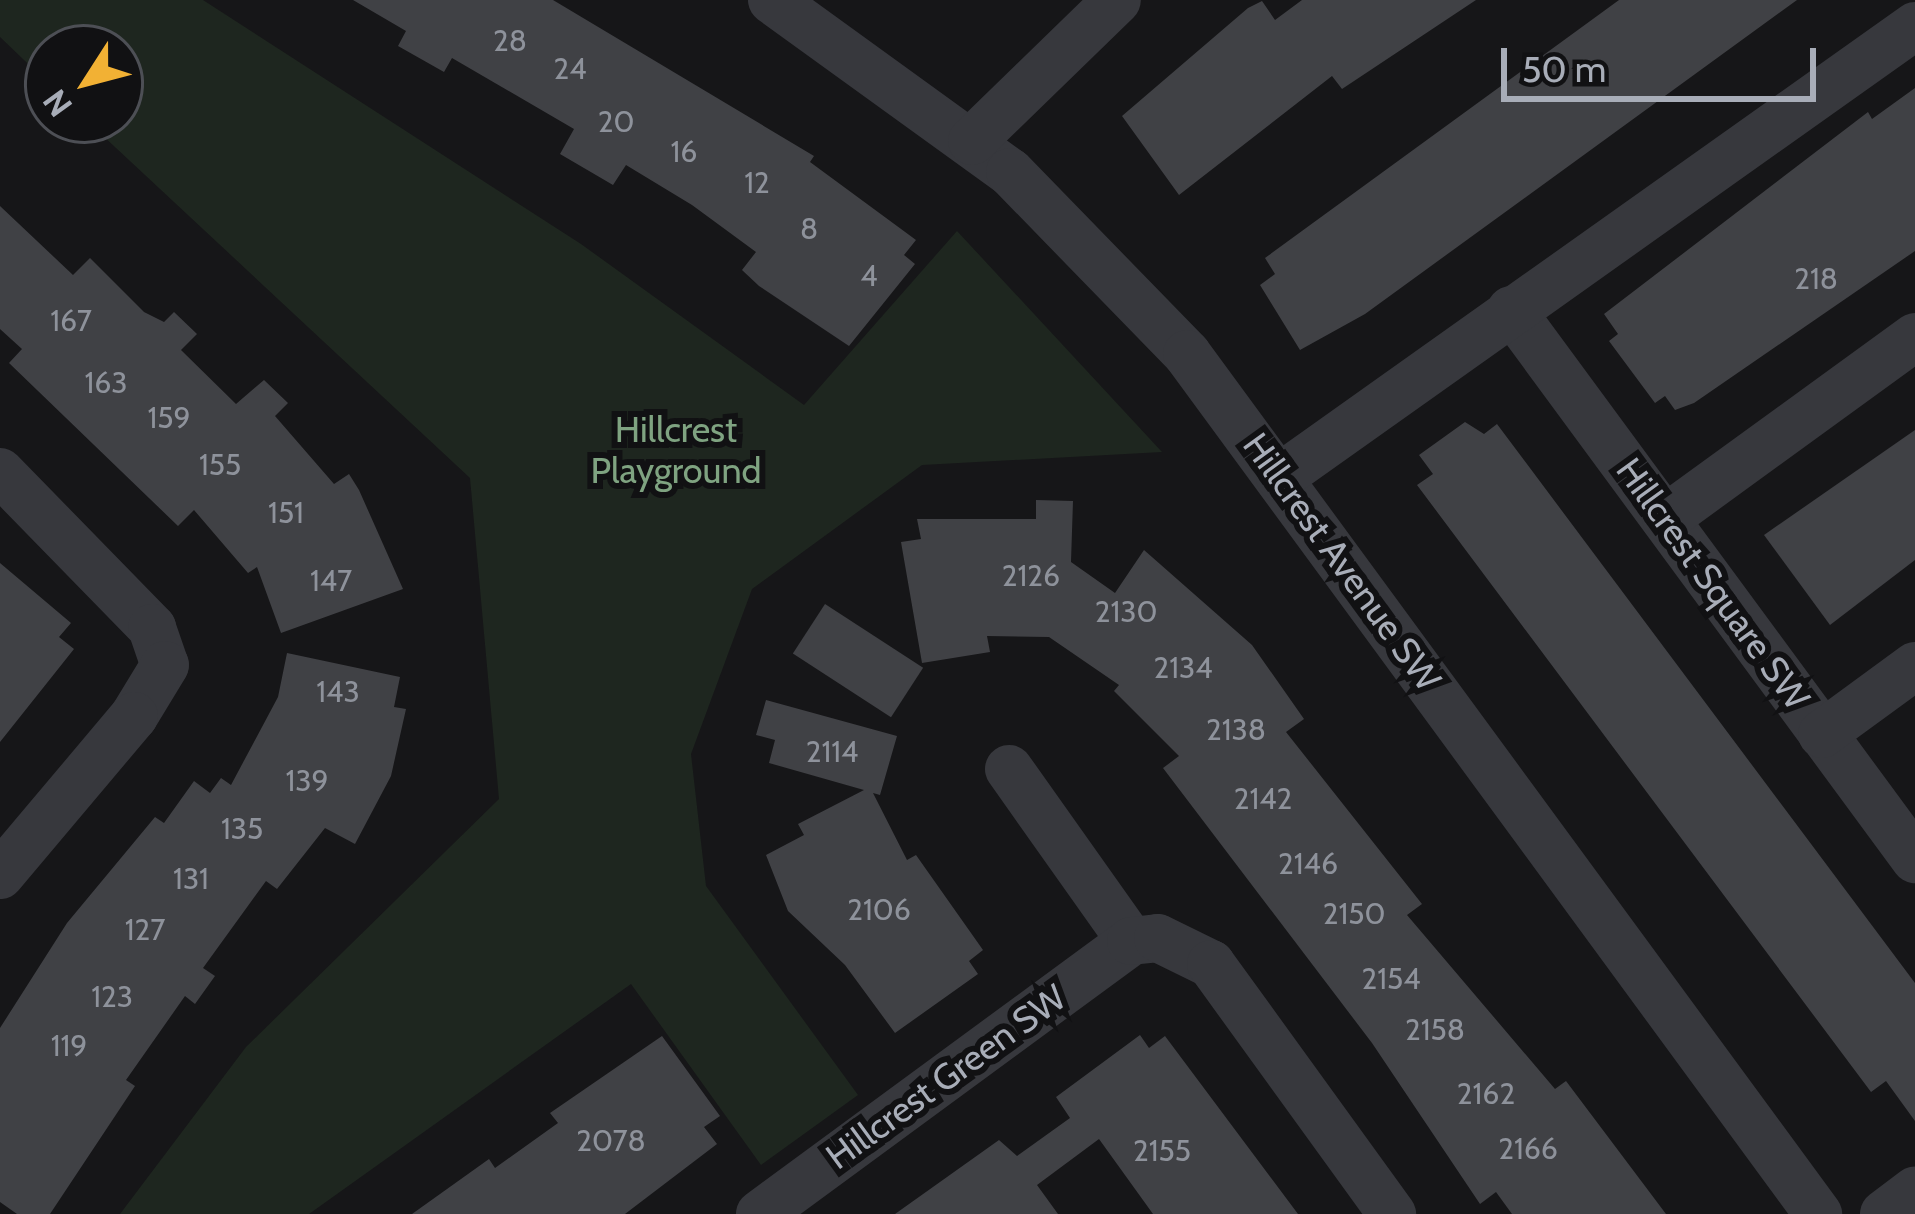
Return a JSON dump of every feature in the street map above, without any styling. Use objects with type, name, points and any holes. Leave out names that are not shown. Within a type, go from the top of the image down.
[{"type":"street","name":"Hillcrest Avenue SW","points":[[772,0],[972,141],[1119,277],[1280,477],[1817,1214]]},
{"type":"street","points":[[972,141],[1117,0]]},
{"type":"street","points":[[1280,477],[1915,26]]},
{"type":"street","name":"Hillcrest Square SW","points":[[1511,310],[1915,859]]},
{"type":"street","points":[[1666,518],[1915,337]]},
{"type":"street","points":[[0,472],[152,628],[165,665],[134,716],[0,875]]},
{"type":"street","points":[[1822,734],[1915,666]]},
{"type":"street","points":[[1009,769],[1131,941],[1184,944],[1211,964],[1392,1214]]},
{"type":"street","name":"Hillcrest Green SW","points":[[760,1214],[1131,941]]},
{"type":"street","points":[[1884,1214],[1915,1191]]},
{"type":"green space","name":"Hillcrest Playground","points":[[0,0],[203,0],[581,244],[804,405],[957,231],[1162,452],[922,465],[752,589],[691,754],[706,886],[858,1095],[761,1165],[631,984],[309,1214],[120,1214],[246,1047],[499,799],[470,478],[112,144],[144,144],[144,24],[24,24],[24,60],[0,37]]},
{"type":"building","points":[[353,0],[553,0],[814,156],[810,162],[916,240],[904,255],[915,264],[849,346],[759,286],[742,270],[756,252],[692,205],[626,165],[613,185],[560,154],[574,129],[452,58],[444,72],[398,46],[406,31]]},
{"type":"building","points":[[1302,0],[1476,0],[1342,89],[1332,76],[1179,195],[1122,116],[1248,8],[1262,1],[1275,20]]},
{"type":"building","points":[[1619,0],[1797,0],[1365,314],[1300,350],[1260,285],[1275,274],[1265,258]]},
{"type":"building","points":[[1915,88],[1915,251],[1694,403],[1675,410],[1665,396],[1655,403],[1609,341],[1618,334],[1604,314],[1868,112],[1872,119]]},
{"type":"building","points":[[0,206],[73,275],[90,258],[144,312],[164,322],[174,312],[197,334],[181,350],[236,404],[264,380],[288,403],[275,416],[334,484],[349,474],[403,589],[281,633],[257,567],[248,573],[194,510],[178,526],[9,363],[22,349],[0,329]]},
{"type":"building","points":[[1465,422],[1484,434],[1497,424],[1915,983],[1915,1121],[1886,1081],[1871,1092],[1417,485],[1433,474],[1419,455]]},
{"type":"building","points":[[1915,430],[1915,560],[1830,625],[1764,535]]},
{"type":"building","points":[[1036,500],[1073,501],[1071,562],[1115,593],[1144,550],[1252,645],[1304,719],[1286,732],[1422,904],[1407,915],[1555,1089],[1566,1081],[1666,1214],[1512,1214],[1496,1192],[1480,1204],[1372,1043],[1163,768],[1179,756],[1114,691],[1119,685],[1049,637],[987,636],[990,652],[922,663],[901,542],[921,539],[917,519],[1036,519]]},
{"type":"building","points":[[0,563],[71,623],[59,637],[74,649],[0,742]]},
{"type":"building","points":[[825,604],[923,668],[891,717],[793,653]]},
{"type":"building","points":[[287,653],[400,677],[394,707],[406,709],[391,776],[355,844],[325,828],[277,889],[266,881],[203,968],[215,976],[195,1004],[185,996],[126,1080],[135,1086],[50,1214],[17,1214],[0,1202],[0,1028],[67,923],[155,817],[164,823],[194,781],[210,793],[221,778],[231,785],[278,697]]},
{"type":"building","points":[[766,700],[897,736],[880,795],[873,793],[907,860],[916,855],[983,950],[969,961],[978,974],[895,1033],[845,965],[788,911],[766,855],[804,835],[798,824],[864,790],[769,763],[775,740],[756,735]]},
{"type":"building","points":[[1140,1035],[1149,1048],[1165,1036],[1298,1214],[1153,1214],[1099,1139],[1037,1185],[1058,1214],[895,1214],[999,1140],[1017,1156],[1070,1118],[1056,1097]]},
{"type":"building","points":[[662,1036],[720,1116],[704,1127],[717,1144],[625,1214],[412,1214],[489,1159],[495,1168],[558,1123],[550,1113]]}]
